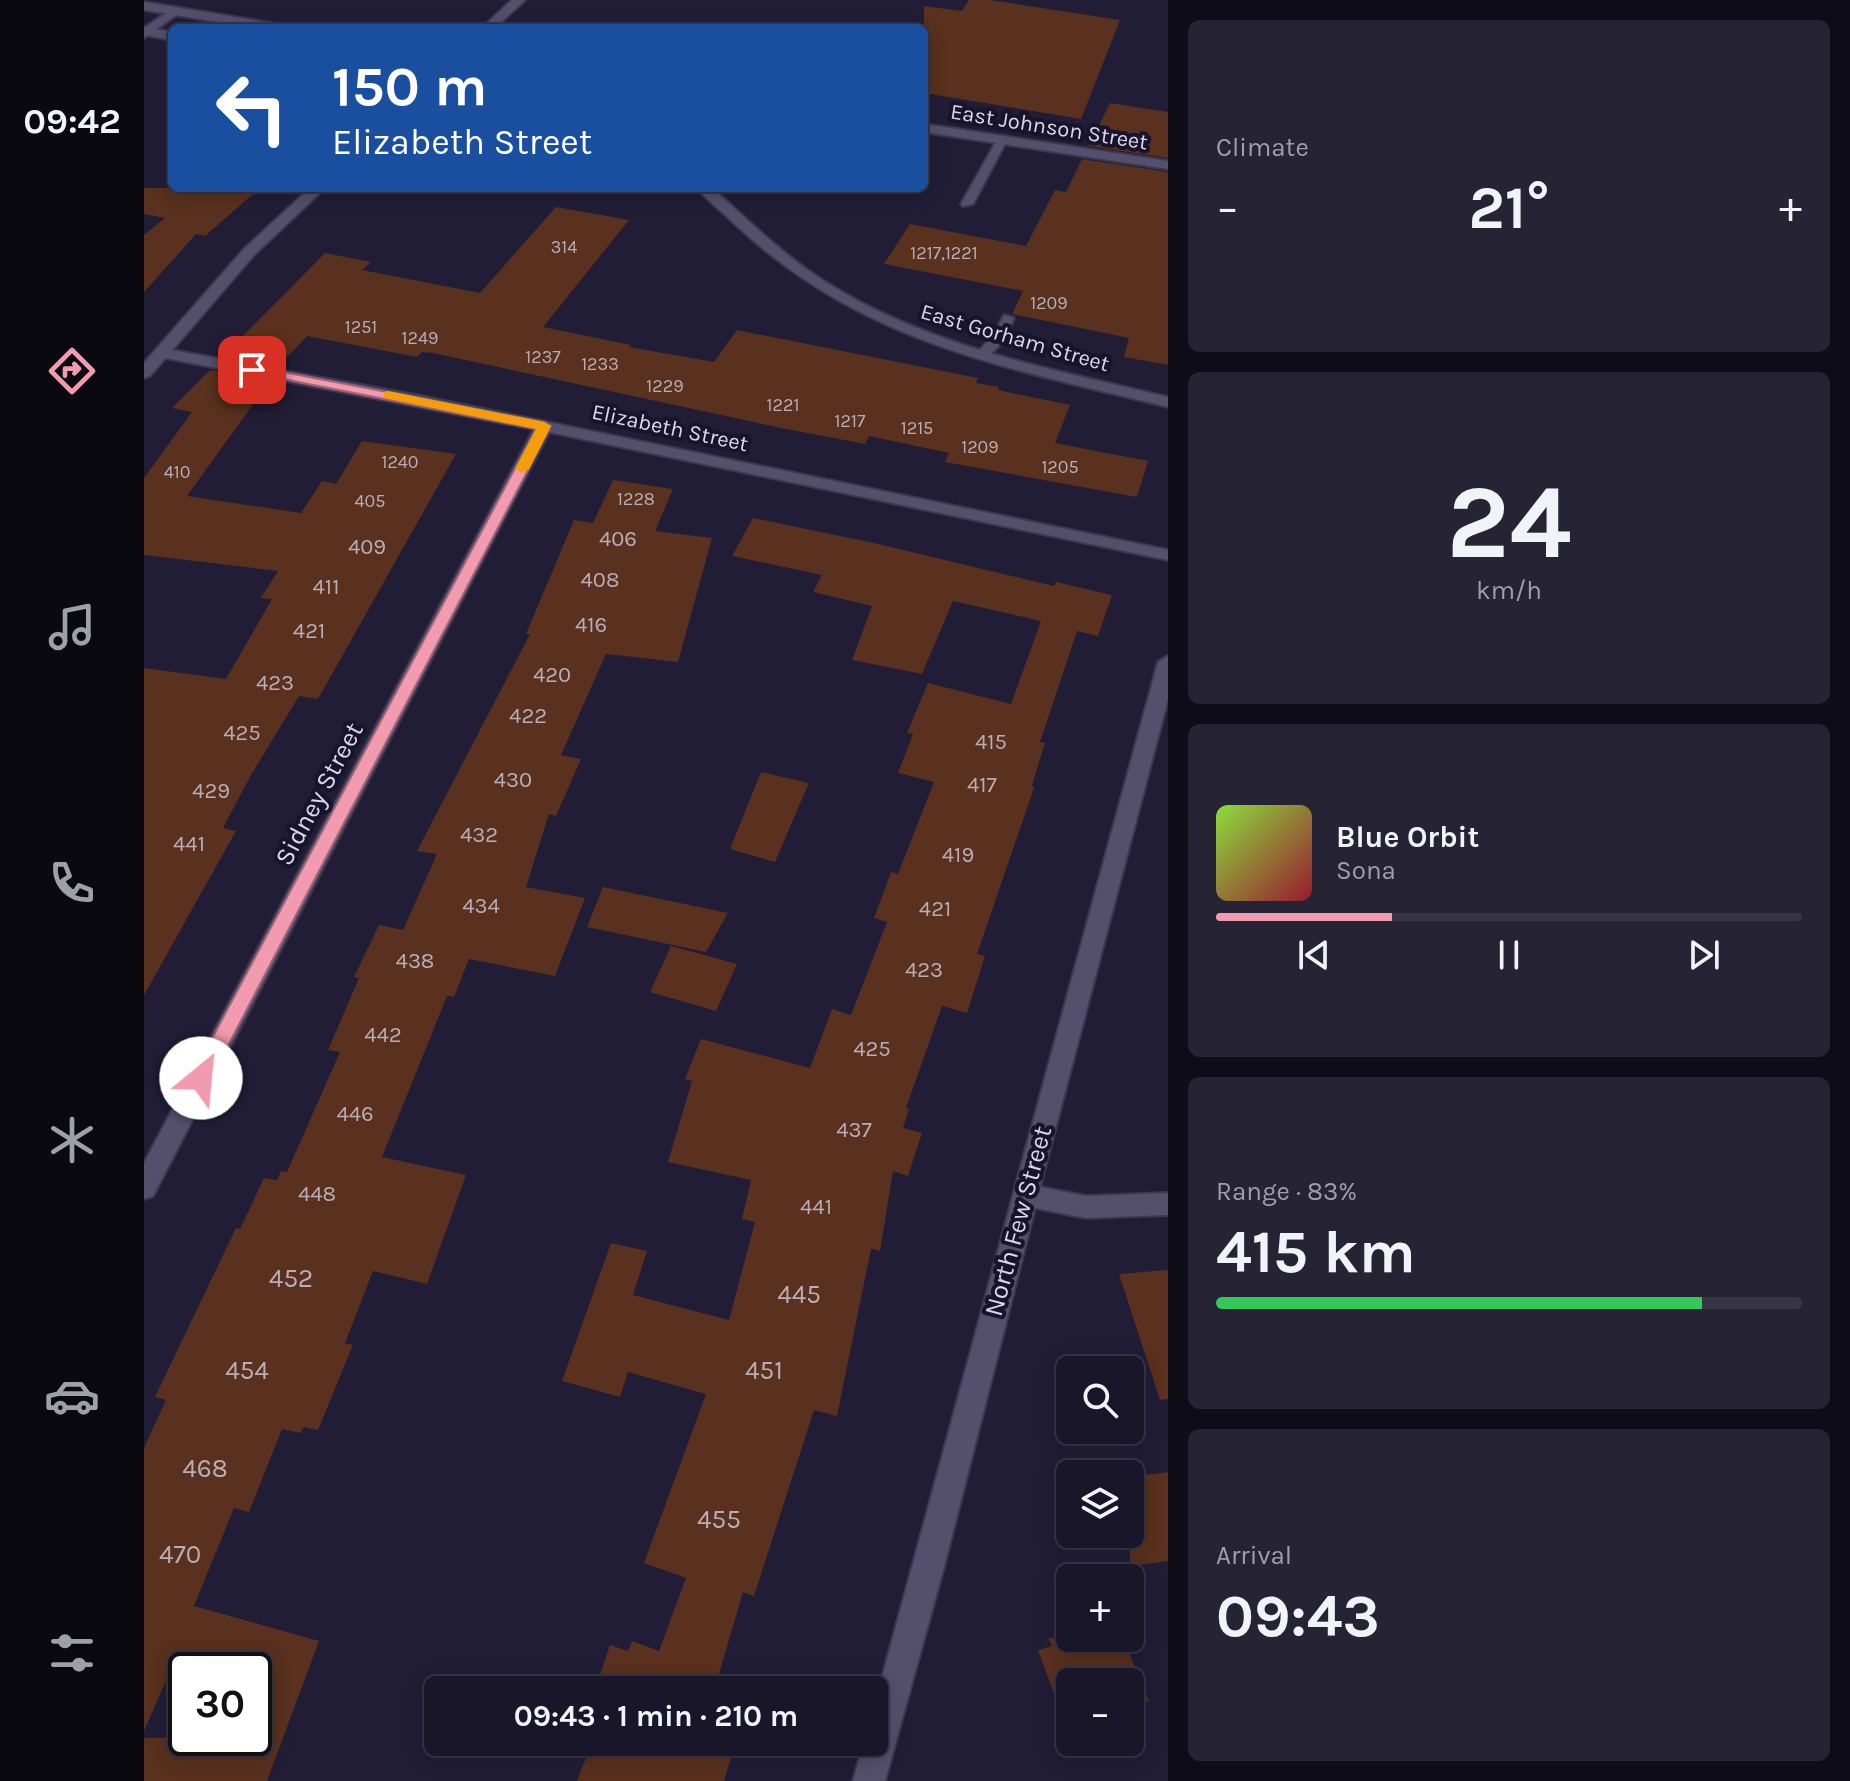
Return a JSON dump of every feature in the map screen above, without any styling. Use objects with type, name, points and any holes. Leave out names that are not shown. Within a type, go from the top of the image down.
[{"type":"street","points":[[492,24],[519,0]]},
{"type":"street","points":[[144,6],[253,24]]},
{"type":"street","points":[[145,32],[176,11]]},
{"type":"street","points":[[145,32],[168,35]]},
{"type":"street","name":"East Johnson Street","points":[[928,129],[1168,165]]},
{"type":"street","points":[[144,373],[249,252],[314,192]]},
{"type":"street","name":"East Gorham Street","points":[[708,192],[785,261],[819,285],[913,334],[981,355],[1168,402]]},
{"type":"street","name":"Elizabeth Street","points":[[161,353],[544,426],[1168,555]]},
{"type":"street","name":"Sidney Street","points":[[144,1188],[544,426]]},
{"type":"street","name":"North Few Street","points":[[869,1781],[929,1567],[1025,1195],[1164,696],[1168,662]]},
{"type":"street","points":[[1025,1195],[1086,1207],[1168,1204]]},
{"type":"lane","points":[[967,204],[1002,140]]},
{"type":"lane","points":[[981,355],[999,338],[1008,318]]},
{"type":"building","points":[[969,0],[990,0],[1120,20],[1081,119],[928,94],[928,24],[924,24],[924,6],[962,11]]},
{"type":"building","points":[[1110,103],[1168,112],[1168,158],[1089,146]]},
{"type":"building","points":[[1082,159],[1168,172],[1168,365],[1124,357],[1129,338],[1012,314],[1023,291],[884,264],[910,224],[1026,246],[1055,190],[1066,192]]},
{"type":"building","points":[[144,188],[168,188],[168,192],[255,192],[205,236],[196,234],[144,292],[144,235],[165,218],[144,214]]},
{"type":"building","points":[[556,207],[629,220],[543,327],[714,362],[737,330],[978,378],[976,383],[999,387],[998,390],[1070,405],[1055,443],[1148,461],[1137,497],[945,462],[949,453],[869,436],[865,444],[433,353],[422,352],[417,357],[307,336],[278,367],[223,356],[325,253],[371,262],[362,270],[480,293]]},
{"type":"building","points":[[210,370],[265,380],[248,399],[256,400],[187,496],[301,513],[322,481],[336,484],[362,441],[456,454],[318,699],[299,696],[251,775],[223,828],[236,831],[144,995],[144,668],[226,679],[272,599],[261,598],[278,571],[144,555],[144,478],[192,412],[172,408]]},
{"type":"building","points":[[613,480],[673,489],[655,531],[712,538],[678,662],[606,654],[561,755],[581,759],[556,816],[549,814],[526,887],[585,898],[555,976],[469,959],[454,997],[447,996],[382,1157],[466,1175],[427,1284],[373,1271],[345,1343],[353,1345],[318,1430],[304,1427],[300,1433],[282,1429],[249,1512],[234,1508],[194,1606],[319,1641],[267,1781],[144,1781],[144,1738],[168,1738],[168,1756],[272,1756],[272,1652],[168,1652],[168,1676],[144,1731],[144,1448],[166,1400],[155,1397],[236,1228],[240,1229],[264,1178],[277,1180],[281,1171],[287,1172],[340,1052],[328,1050],[359,978],[354,977],[379,925],[403,930],[437,854],[417,851],[530,634],[526,634],[574,520],[593,523]]},
{"type":"building","points":[[753,518],[1054,586],[1056,582],[1112,595],[1098,636],[1077,631],[1040,742],[1045,743],[1032,785],[1034,788],[977,954],[985,956],[967,1013],[942,1006],[906,1108],[909,1109],[903,1128],[922,1133],[908,1176],[893,1171],[880,1251],[871,1249],[837,1416],[814,1410],[754,1596],[743,1592],[719,1674],[725,1676],[600,1676],[610,1645],[628,1651],[632,1641],[659,1651],[686,1578],[644,1563],[706,1394],[628,1372],[620,1397],[562,1381],[611,1243],[647,1251],[633,1295],[729,1320],[755,1222],[742,1219],[751,1180],[668,1162],[692,1081],[685,1079],[701,1039],[810,1068],[832,1009],[851,1015],[887,922],[874,918],[891,872],[898,874],[934,782],[898,773],[913,734],[907,733],[928,683],[1011,704],[1041,621],[953,601],[922,674],[852,660],[872,606],[813,592],[822,575],[732,556]]},
{"type":"building","points":[[761,772],[809,783],[775,862],[730,849]]},
{"type":"building","points":[[603,887],[728,913],[706,952],[587,927]]},
{"type":"building","points":[[671,946],[737,964],[716,1011],[650,992]]},
{"type":"building","points":[[1168,1270],[1168,1399],[1160,1400],[1119,1274]]},
{"type":"building","points":[[1168,1472],[1168,1561],[1130,1564],[1130,1548],[1144,1548],[1144,1475]]},
{"type":"building","points":[[1048,1638],[1056,1638],[1056,1652],[1129,1652],[1135,1668],[1056,1668],[1056,1699],[1038,1650],[1052,1646]]},
{"type":"building","points":[[587,1756],[732,1756],[724,1781],[577,1781]]},
{"type":"slow traffic","points":[[388,395],[544,426],[522,469]]},
{"type":"route","points":[[201,1078],[544,426],[252,370]]}]
